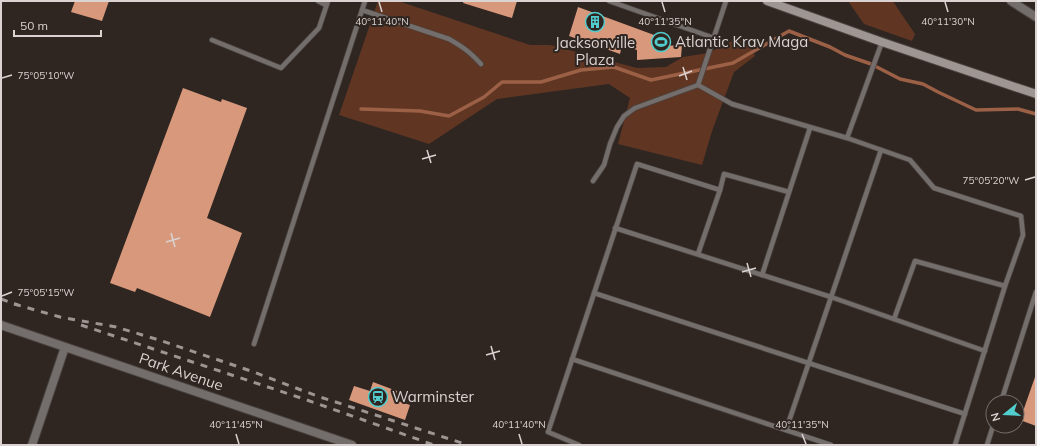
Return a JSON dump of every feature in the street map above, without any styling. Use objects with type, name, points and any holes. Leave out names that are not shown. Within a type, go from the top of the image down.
[{"type":"main road","points":[[767,1],[1036,94]]},
{"type":"street","points":[[1011,1],[1036,17]]},
{"type":"street","name":"Park Avenue","points":[[1,325],[352,445]]},
{"type":"street","points":[[32,445],[66,347]]},
{"type":"lane","points":[[212,40],[281,68],[319,28],[327,3],[318,1]]},
{"type":"lane","points":[[254,344],[365,1]]},
{"type":"lane","points":[[609,1],[714,38]]},
{"type":"lane","points":[[698,86],[726,1]]},
{"type":"lane","points":[[362,10],[449,39],[471,52],[481,64]]},
{"type":"lane","points":[[847,138],[882,42]]},
{"type":"lane","points":[[593,181],[604,165],[610,144],[617,127],[624,116],[635,108],[698,86],[732,104],[847,138],[910,160],[934,188],[1021,216],[1023,235],[1005,286],[955,445]]},
{"type":"lane","points":[[762,274],[810,128]]},
{"type":"lane","points":[[786,430],[880,150]]},
{"type":"lane","points":[[579,445],[548,432],[637,164],[720,190]]},
{"type":"lane","points":[[698,254],[724,174],[790,192]]},
{"type":"lane","points":[[616,228],[831,297],[985,351]]},
{"type":"lane","points":[[894,319],[915,261],[1005,286]]},
{"type":"lane","points":[[1004,394],[1036,292]]},
{"type":"lane","points":[[594,293],[965,414]]},
{"type":"lane","points":[[572,359],[831,445]]},
{"type":"lane","points":[[987,445],[990,434]]},
{"type":"shaded area","points":[[378,1],[398,1],[530,45],[550,45],[637,68],[666,67],[683,57],[708,53],[736,39],[751,47],[755,56],[734,72],[712,131],[702,165],[618,144],[630,98],[609,84],[497,99],[429,144],[339,115]]},
{"type":"shaded area","points":[[848,1],[893,1],[915,34],[912,41],[864,24]]},
{"type":"building","points":[[75,1],[109,1],[102,21],[71,12]]},
{"type":"building","points":[[464,1],[517,1],[512,18],[463,3]]},
{"type":"building","name":"Jacksonville Plaza","points":[[578,7],[665,39],[665,46],[682,45],[681,57],[637,60],[637,50],[622,45],[620,54],[569,36]]},
{"type":"building","points":[[183,88],[221,102],[222,99],[247,108],[207,218],[242,233],[210,317],[137,288],[135,292],[110,283]]},
{"type":"building","points":[[1035,377],[1036,426],[1025,422],[1025,406]]},
{"type":"building","points":[[373,382],[397,391],[395,400],[410,405],[405,420],[349,400],[354,386],[370,391]]},
{"type":"waterway","points":[[361,109],[420,111],[449,116],[484,97],[502,82],[541,82],[581,70],[614,67],[651,80],[733,63],[789,31],[830,47],[845,55],[871,64],[900,79],[923,84],[976,110],[1018,109],[1036,114]]},
{"type":"railway","points":[[1,299],[18,305]]},
{"type":"railway","points":[[14,304],[60,317],[116,327],[159,340],[251,371],[317,396],[468,445]]},
{"type":"railway","points":[[81,325],[304,399],[434,445]]},
{"type":"place","name":"Jacksonville Plaza","points":[[595,22]]},
{"type":"place","name":"Atlantic Krav Maga","points":[[661,42]]},
{"type":"place","name":"Warminster","points":[[378,397]]}]
